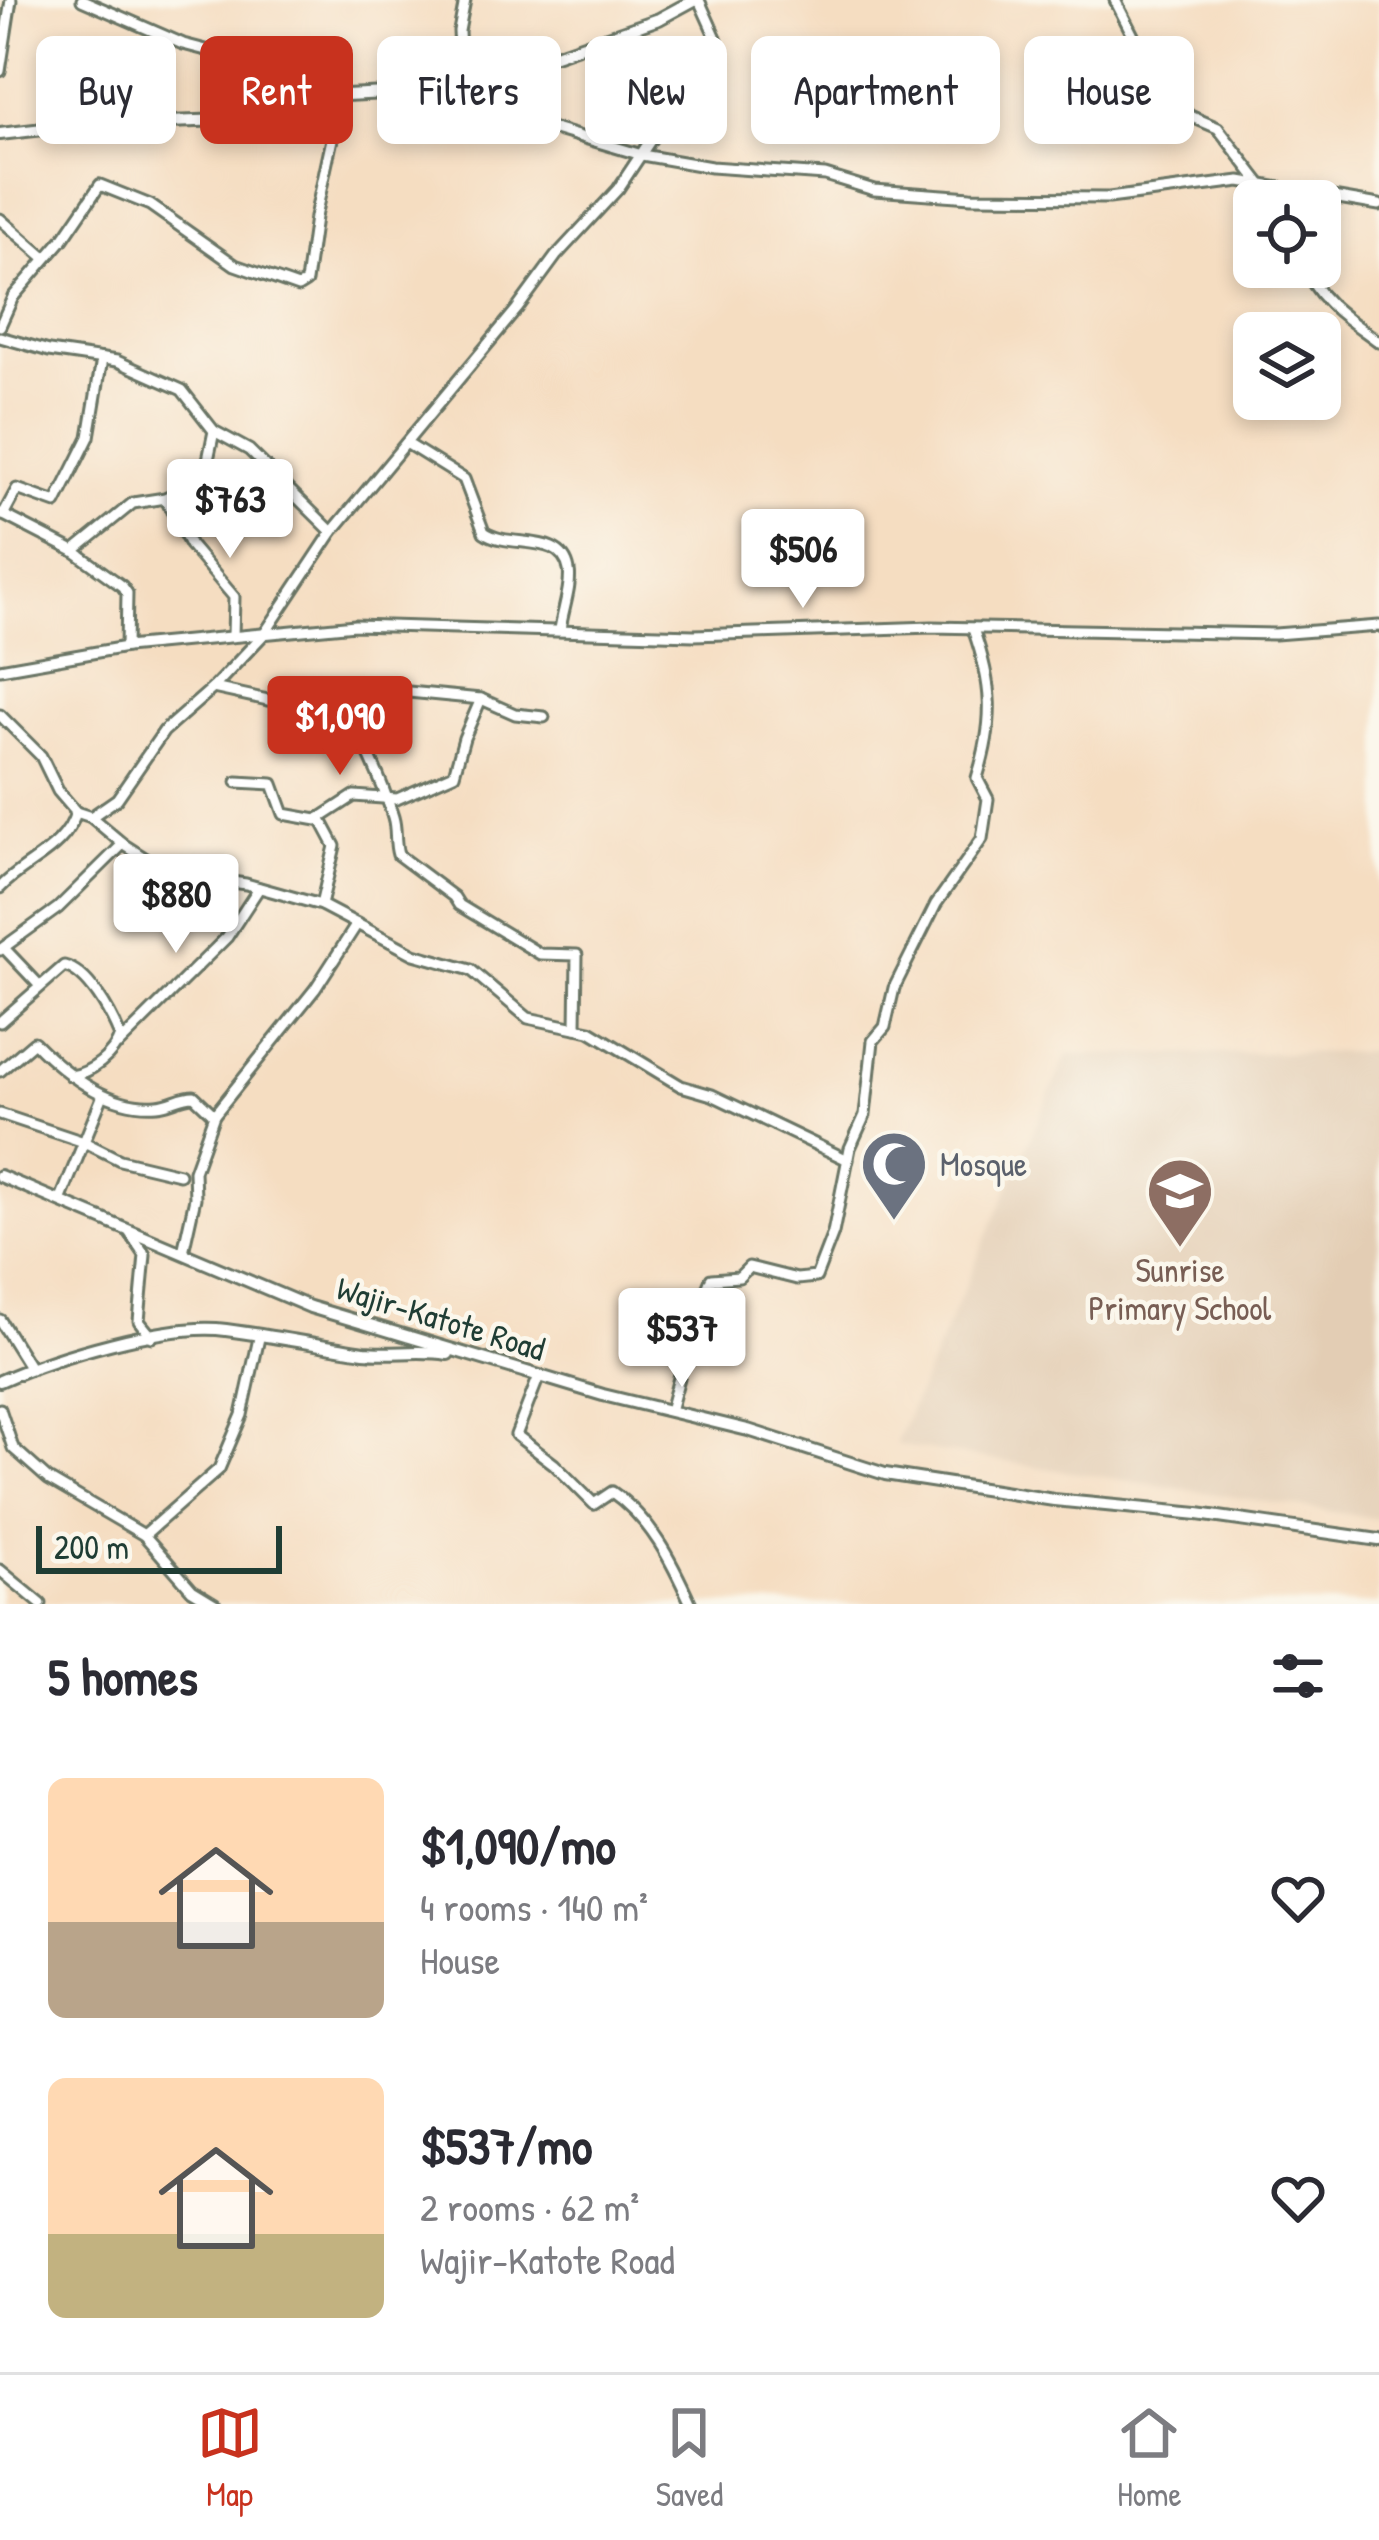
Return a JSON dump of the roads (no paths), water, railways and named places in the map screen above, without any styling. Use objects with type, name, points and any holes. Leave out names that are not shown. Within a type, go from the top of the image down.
[{"type":"street","points":[[0,71],[11,0]]},
{"type":"street","points":[[82,0],[200,48]]},
{"type":"street","points":[[459,36],[465,0]]},
{"type":"street","points":[[91,817],[117,799],[164,731],[265,633],[332,532],[642,155],[717,40],[696,0],[659,19],[561,53]]},
{"type":"street","points":[[1115,0],[1145,59],[1179,105],[1190,116],[1218,128],[1259,180]]},
{"type":"street","points":[[0,134],[78,125],[200,121]]},
{"type":"street","points":[[561,131],[642,155],[825,175],[874,190],[971,197],[1109,198],[1233,182]]},
{"type":"street","points":[[0,326],[13,297],[63,239],[100,185],[150,206],[235,265],[298,287],[306,282],[331,144]]},
{"type":"street","points":[[1341,199],[1379,206]]},
{"type":"street","points":[[0,219],[45,258]]},
{"type":"street","points":[[1316,288],[1379,342]]},
{"type":"street","points":[[0,338],[102,359],[182,390],[214,431],[249,450],[332,532]]},
{"type":"street","points":[[102,359],[94,386],[94,423],[66,487],[56,502],[17,489],[2,514],[74,551],[124,589],[126,647]]},
{"type":"street","points":[[74,551],[133,503],[165,498],[203,475],[214,431]]},
{"type":"street","points":[[406,443],[464,479],[475,514],[491,537],[503,542],[548,543],[560,554],[569,570],[560,630]]},
{"type":"street","points":[[165,498],[190,545],[235,597],[232,636]]},
{"type":"street","points":[[0,669],[126,647],[355,626],[694,634],[973,629],[1275,634],[1379,626]]},
{"type":"street","points":[[670,1411],[694,1318],[712,1279],[739,1277],[749,1267],[797,1279],[816,1277],[865,1115],[873,1041],[885,1028],[894,988],[937,904],[982,839],[988,799],[976,778],[992,704],[973,629]]},
{"type":"street","points":[[213,688],[287,705],[339,706],[364,688],[481,699],[515,714],[544,717]]},
{"type":"street","points":[[237,782],[267,781],[276,789],[284,814],[320,818],[354,796],[404,796],[454,775],[481,699]]},
{"type":"street","points":[[339,706],[365,741],[366,754],[387,799],[398,855],[459,905],[540,954],[577,955],[576,1028]]},
{"type":"street","points":[[0,715],[41,756],[58,791],[76,812],[91,817],[168,873],[260,888],[321,905],[414,954],[471,970],[528,1018],[590,1031],[681,1086],[712,1095],[848,1160]]},
{"type":"street","points":[[0,888],[7,870],[54,848],[76,812]]},
{"type":"street","points":[[320,818],[335,846],[321,905]]},
{"type":"street","points":[[39,985],[2,949],[58,908],[123,844]]},
{"type":"street","points":[[71,1076],[89,1070],[227,938],[260,888]]},
{"type":"street","points":[[183,1252],[195,1198],[194,1171],[214,1115],[315,989],[357,924]]},
{"type":"street","points":[[1,1020],[64,966],[74,968],[116,1025],[118,1044]]},
{"type":"street","points":[[0,1071],[34,1042],[71,1076],[103,1095],[158,1106],[194,1096],[214,1115]]},
{"type":"street","points":[[60,1201],[103,1095]]},
{"type":"street","points":[[0,1114],[84,1142],[120,1160],[179,1174]]},
{"type":"street","name":"Wajir-Katote Road","points":[[0,1176],[310,1307],[538,1376],[748,1430],[885,1474],[1379,1540]]},
{"type":"street","points":[[130,1233],[145,1255],[139,1321],[153,1337]]},
{"type":"street","points":[[0,1320],[30,1368]]},
{"type":"street","points":[[0,1382],[102,1347],[207,1330],[259,1338],[284,1336],[367,1352],[430,1351],[490,1360]]},
{"type":"street","points":[[144,1535],[219,1469],[242,1415],[259,1338]]},
{"type":"street","points":[[538,1376],[516,1436],[554,1464],[594,1504],[613,1492],[632,1506],[674,1564],[691,1604]]},
{"type":"street","points":[[0,1409],[13,1448],[48,1479],[144,1535],[192,1590],[214,1604]]},
{"type":"street","points":[[0,1570],[41,1604]]},
{"type":"place","name":"Mosque","points":[[894,1223]]},
{"type":"place","name":"Sunrise Primary School","points":[[1180,1250]]}]
